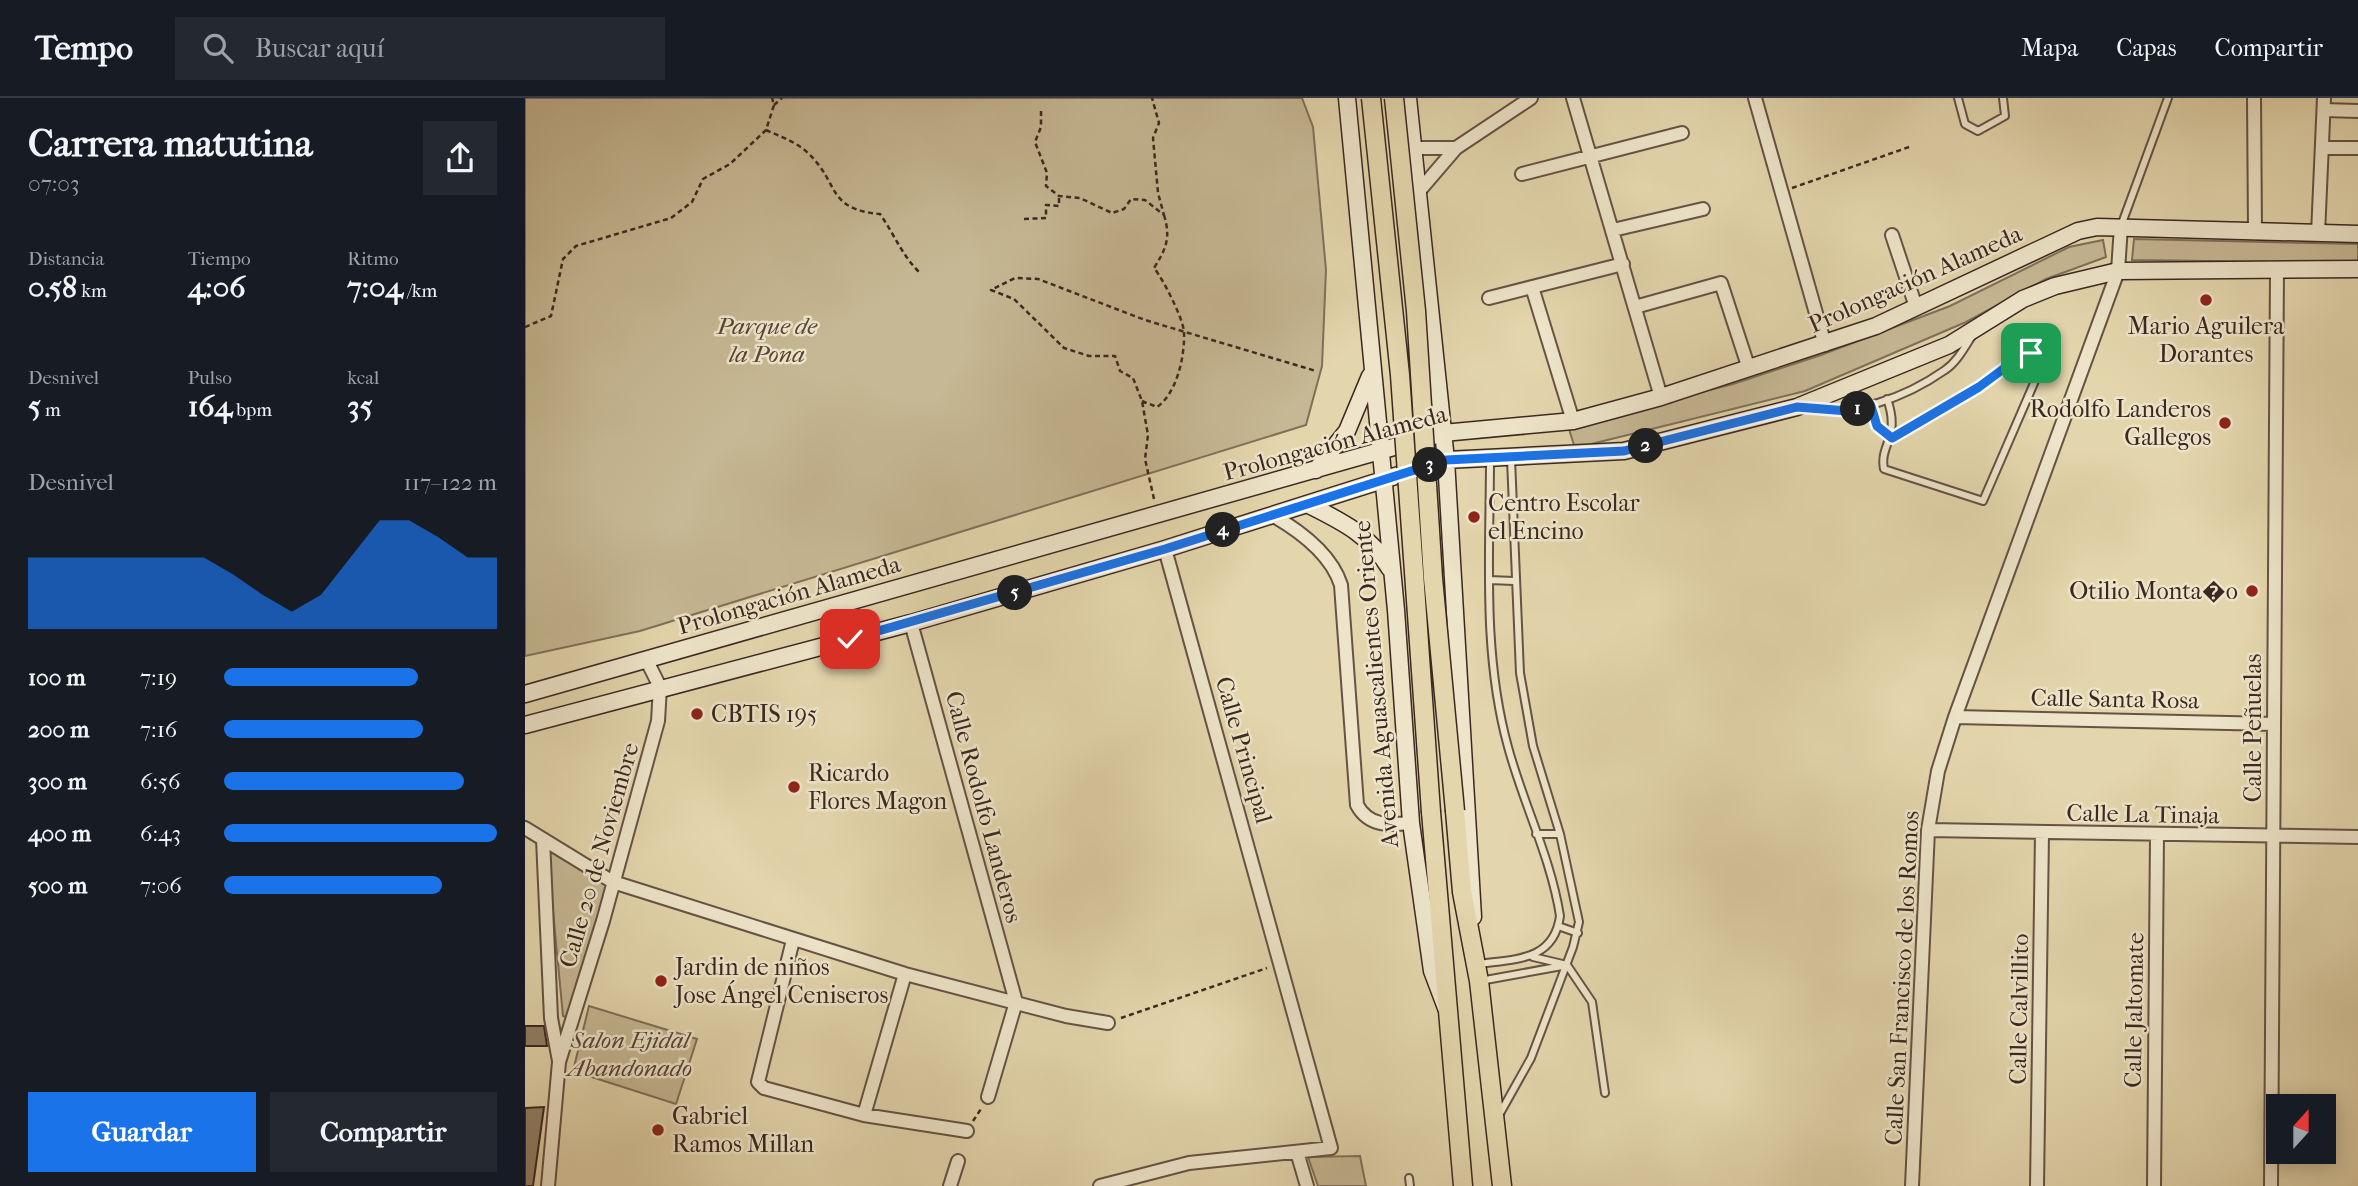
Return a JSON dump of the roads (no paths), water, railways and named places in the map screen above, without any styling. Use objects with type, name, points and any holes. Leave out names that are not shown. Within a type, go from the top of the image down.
[{"type":"main road","name":"Avenida Aguascalientes Oriente","points":[[1347,98],[1392,572],[1411,823],[1432,971],[1447,1010]]},
{"type":"main road","name":"Avenida Aguascalientes Oriente","points":[[1371,98],[1400,375],[1431,812],[1463,1186]]},
{"type":"main road","points":[[1394,98],[1416,311],[1433,578],[1462,892],[1477,965]]},
{"type":"main road","points":[[1408,98],[1420,190],[1446,460],[1477,965],[1502,1186]]},
{"type":"main road","name":"Prolongación Alameda","points":[[525,694],[1443,433],[1573,421],[1661,397],[1825,345],[1916,307],[2078,231],[2121,226],[2358,234]]},
{"type":"main road","name":"Prolongación Alameda","points":[[525,724],[911,623],[1272,515],[1384,485],[1446,460],[1624,451],[1797,407],[1913,362],[1978,329],[2023,299],[2055,286],[2118,271],[2358,269]]},
{"type":"main road","points":[[1313,472],[1347,431],[1373,374],[1411,395],[1424,390],[1438,374]]},
{"type":"main road","points":[[1384,485],[1415,477],[1433,481],[1447,492]]},
{"type":"main road","points":[[1309,505],[1340,519],[1360,533],[1378,551],[1392,572]]},
{"type":"street","points":[[1420,190],[1456,148],[1531,98]]},
{"type":"street","points":[[1573,98],[1661,397]]},
{"type":"street","points":[[2254,98],[2255,231]]},
{"type":"street","points":[[1760,99],[1782,191],[1825,345]]},
{"type":"street","points":[[2318,233],[2324,104],[2358,111]]},
{"type":"street","points":[[1522,174],[1591,154],[1682,133]]},
{"type":"street","points":[[1415,148],[1456,148]]},
{"type":"street","points":[[2323,148],[2358,148]]},
{"type":"street","points":[[1613,230],[1703,209]]},
{"type":"street","name":"Calle San Francisco de los Romos","points":[[1912,1186],[1928,830],[1938,771],[1955,717],[2118,271],[2121,226]]},
{"type":"street","points":[[1892,235],[1916,307]]},
{"type":"street","points":[[1489,298],[1623,264]]},
{"type":"street","name":"Calle Peñuelas","points":[[2271,1186],[2277,270]]},
{"type":"street","points":[[1635,307],[1721,283],[1749,369]]},
{"type":"street","points":[[1532,287],[1573,421]]},
{"type":"street","points":[[1272,515],[1327,558],[1339,578],[1357,805],[1366,817],[1378,823],[1411,823]]},
{"type":"street","name":"Calle Principal","points":[[1165,549],[1282,963],[1331,1148],[1297,1152]]},
{"type":"street","name":"Calle Rodolfo Landeros","points":[[911,623],[1016,1002]]},
{"type":"street","name":"Calle 20 de Noviembre","points":[[548,1186],[559,1062],[659,721],[660,688],[646,659]]},
{"type":"street","name":"Calle Santa Rosa","points":[[1955,717],[2274,724]]},
{"type":"street","points":[[525,828],[613,882],[905,974],[1086,1021],[1108,1023]]},
{"type":"street","name":"Calle La Tinaja","points":[[1928,830],[2042,834],[2358,837]]},
{"type":"street","name":"Calle Calvillito","points":[[2037,1186],[2042,834]]},
{"type":"street","name":"Calle Jaltomate","points":[[2154,1186],[2157,835]]},
{"type":"street","name":"Calle 20 de Noviembre","points":[[543,839],[552,1029],[559,1062]]},
{"type":"street","points":[[793,940],[758,1082],[764,1088],[864,1115],[967,1130]]},
{"type":"street","points":[[864,1115],[905,974]]},
{"type":"street","points":[[988,1097],[1016,1002]]},
{"type":"street","points":[[1100,1186],[1189,1163],[1297,1152],[1307,1186]]},
{"type":"street","points":[[950,1186],[958,1161]]},
{"type":"lane","points":[[1958,98],[1965,124],[1978,131],[2001,121],[2006,110],[2003,98]]},
{"type":"lane","name":"Calle San Francisco de los Romos","points":[[2121,226],[2168,98]]},
{"type":"lane","points":[[1797,407],[1848,411],[1888,399],[1945,370],[1957,359],[1978,329]]},
{"type":"lane","points":[[1888,399],[1894,417],[1892,438],[1882,461],[1884,469],[1983,501],[2041,366],[2040,359],[2031,353],[2022,355],[1979,387],[1892,438]]},
{"type":"lane","points":[[1871,406],[1877,426],[1892,438]]},
{"type":"lane","points":[[1490,458],[1489,580],[1496,688],[1507,746],[1557,901],[1558,926],[1547,947],[1533,957]]},
{"type":"lane","points":[[1496,1121],[1531,1058],[1577,933],[1576,900],[1560,834],[1530,734],[1520,673],[1514,581],[1511,458]]},
{"type":"lane","points":[[1489,580],[1514,581]]},
{"type":"lane","points":[[1536,834],[1560,834]]},
{"type":"lane","points":[[1558,926],[1577,933]]},
{"type":"lane","points":[[1477,965],[1533,957],[1567,965],[1592,1002],[1605,1093]]},
{"type":"lane","points":[[1477,965],[1567,965]]},
{"type":"lane","points":[[1409,1178],[1410,1186]]},
{"type":"place","name":"Mario Aguilera Dorantes","points":[[2206,300]]},
{"type":"place","name":"Rodolfo Landeros Gallegos","points":[[2225,423]]},
{"type":"place","name":"Centro Escolar el Encino","points":[[1474,517]]},
{"type":"place","name":"Otilio Monta�o","points":[[2252,591]]},
{"type":"place","name":"CBTIS 195","points":[[697,714]]},
{"type":"place","name":"Ricardo Flores Magon","points":[[794,787]]},
{"type":"place","name":"Jardin de niños Jose Ángel Ceniseros","points":[[661,981]]},
{"type":"place","name":"Gabriel Ramos Millan","points":[[658,1130]]},
{"type":"park label","name":"Parque de la Pona","points":[[767,340]]},
{"type":"park label","name":"Salon Ejidal Abandonado","points":[[630,1054]]}]
